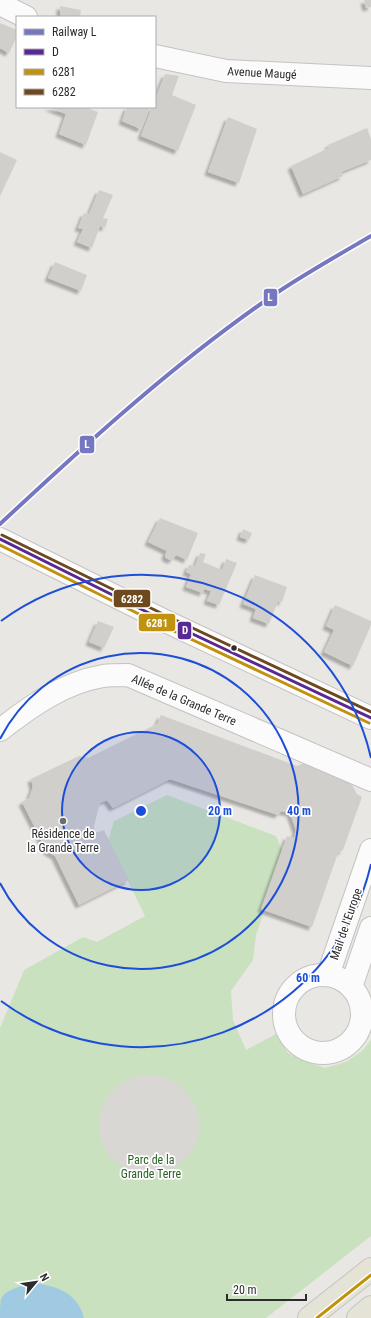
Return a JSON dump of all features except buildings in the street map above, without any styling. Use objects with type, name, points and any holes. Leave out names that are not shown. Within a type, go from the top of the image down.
[{"type":"main road","points":[[309,1318],[371,1269]]},
{"type":"main road","points":[[358,1318],[371,1308]]},
{"type":"street","points":[[0,4],[24,16]]},
{"type":"street","name":"Avenue Maugé","points":[[156,56],[226,71],[371,78]]},
{"type":"street","points":[[0,539],[163,620],[371,718]]},
{"type":"street","name":"Allée de la Grande Terre","points":[[0,730],[27,709],[49,695],[74,684],[104,676],[128,675],[371,780]]},
{"type":"street","name":"Mail de l'Europe","points":[[328,976],[371,850]]},
{"type":"street","name":"Mail de l'Europe","points":[[360,996],[340,979],[328,976],[315,976],[304,980],[294,988],[287,998],[284,1010],[285,1023],[290,1035],[298,1044],[309,1050],[322,1053],[335,1051],[346,1045],[355,1035],[360,1024],[362,1010],[360,996],[371,928]]},
{"type":"green space","name":"Parc de la Grande Terre","points":[[167,795],[276,836],[284,854],[256,935],[253,960],[231,991],[233,1020],[246,1050],[276,1034],[288,1053],[304,1061],[325,1068],[346,1062],[362,1051],[371,1040],[371,1236],[266,1318],[0,1318],[0,1028],[24,970],[83,937],[97,942],[145,916],[108,841],[114,821]]},
{"type":"shaded area","points":[[149,1075],[159,1076],[177,1083],[191,1097],[198,1115],[198,1135],[191,1153],[177,1167],[159,1174],[149,1175],[139,1174],[121,1167],[107,1153],[100,1135],[99,1125],[100,1115],[107,1097],[121,1083],[139,1076]]},
{"type":"water","points":[[34,1283],[51,1286],[65,1292],[77,1302],[84,1318],[0,1318],[1,1299],[3,1296],[11,1290]]},
{"type":"rail line","name":"L","points":[[0,524],[100,432],[205,345],[278,292],[312,270],[371,236]]},
{"type":"transit line","name":"6282","points":[[2,535],[165,615],[371,712]]},
{"type":"transit line","name":"D","points":[[0,539],[163,620],[371,718]]},
{"type":"transit line","name":"6281","points":[[0,545],[161,625],[369,723]]},
{"type":"transit line","name":"6281","points":[[317,1318],[371,1275]]},
{"type":"place","name":"Résidence de la Grande Terre","points":[[63,821]]}]
